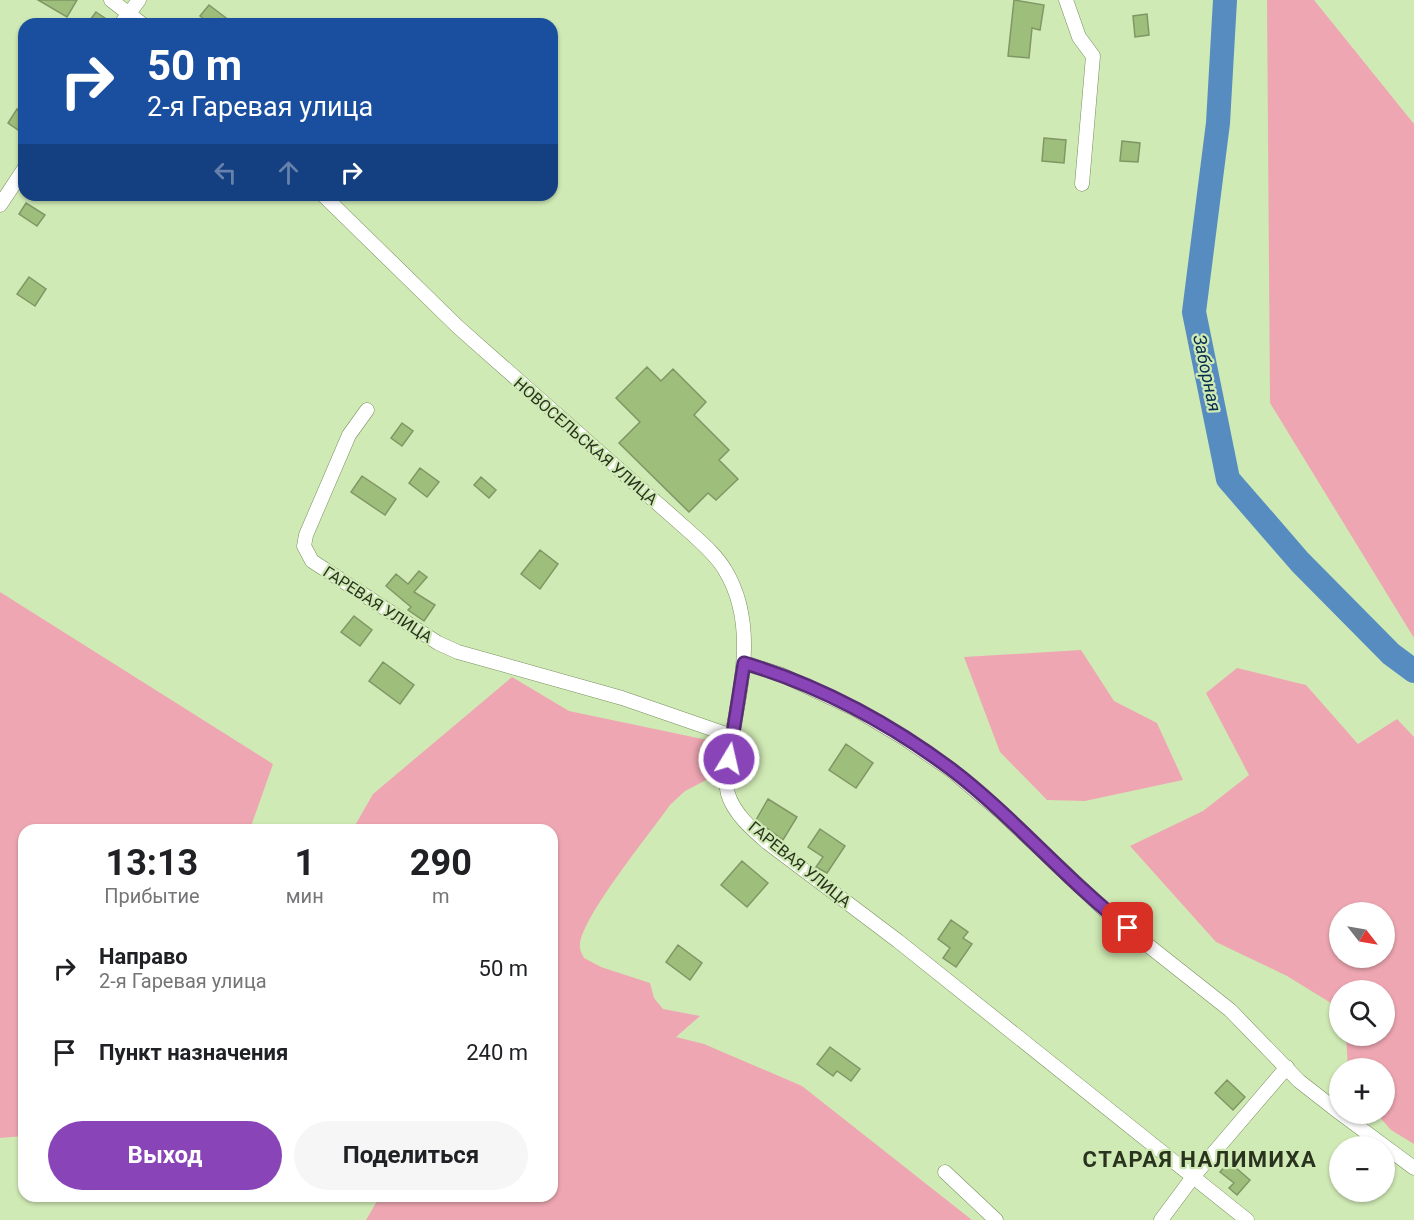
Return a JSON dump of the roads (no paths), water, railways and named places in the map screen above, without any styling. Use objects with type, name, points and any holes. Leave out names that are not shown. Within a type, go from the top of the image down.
[{"type":"street","points":[[111,0],[125,18],[139,0]]},
{"type":"street","points":[[1066,0],[1079,37],[1093,56],[1082,184]]},
{"type":"street","points":[[0,205],[18,178]]},
{"type":"street","name":"НОВОСЕЛЬСКАЯ УЛИЦА","points":[[329,201],[458,327],[706,547],[724,568],[735,591],[743,623],[744,663],[732,736]]},
{"type":"street","name":"ГАРЕВАЯ УЛИЦА","points":[[367,410],[349,435],[306,535],[304,546],[312,561],[438,643],[458,652],[622,698],[732,736],[728,792],[732,803],[752,828],[768,843],[898,941],[1247,1220]]},
{"type":"street","points":[[744,663],[783,675],[846,705],[904,738],[951,770],[1111,915],[1230,1010],[1299,1081],[1329,1104]]},
{"type":"street","points":[[1161,1220],[1193,1177],[1287,1067]]},
{"type":"street","points":[[1355,1124],[1414,1168]]},
{"type":"street","points":[[945,1172],[996,1220]]},
{"type":"waterway","name":"Заборная","points":[[1225,0],[1218,123],[1194,312],[1228,479],[1300,562],[1391,654],[1414,671]]},
{"type":"district","name":"СТАРАЯ НАЛИМИХА","points":[[1200,1159]]}]
